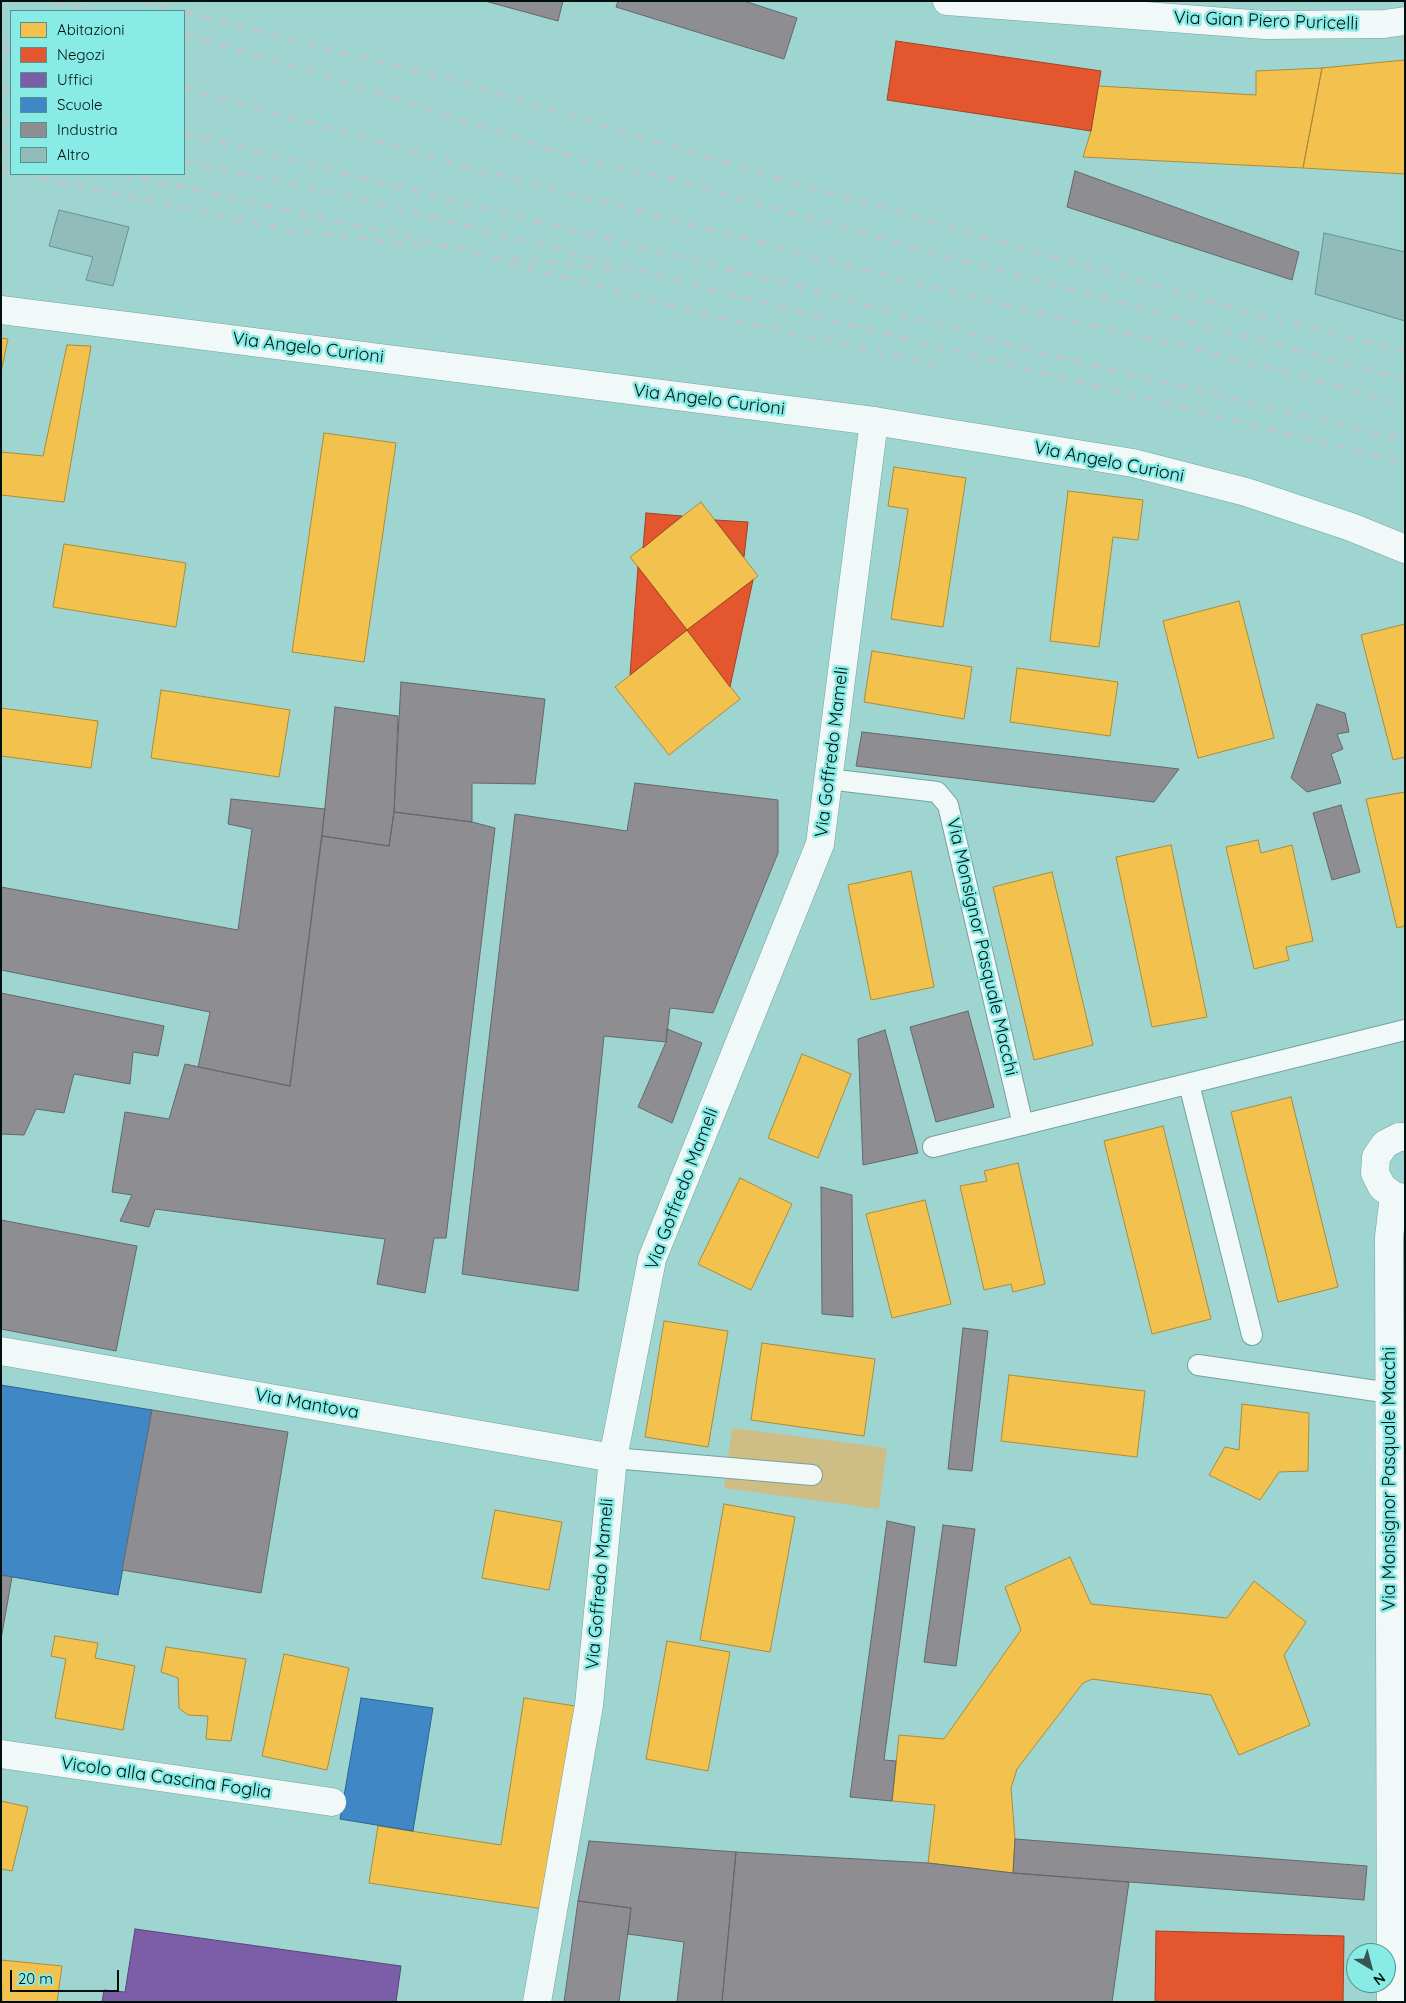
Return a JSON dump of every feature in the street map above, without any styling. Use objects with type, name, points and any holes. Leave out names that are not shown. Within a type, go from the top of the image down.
[{"type":"street","name":"Via Gian Piero Puricelli","points":[[947,1],[1265,24],[1384,24],[1405,20]]},
{"type":"street","name":"Via Angelo Curioni","points":[[1,310],[874,421],[1133,463],[1246,492],[1351,527],[1405,549]]},
{"type":"street","name":"Via Goffredo Mameli","points":[[537,2002],[542,1964],[589,1705],[613,1458],[652,1259],[820,844],[874,421]]},
{"type":"street","name":"Via Monsignor Pasquale Macchi","points":[[1391,2002],[1390,1237],[1399,1197],[1382,1187],[1375,1173],[1376,1157],[1385,1144],[1399,1137],[1405,1137]]},
{"type":"street","name":"Via Mantova","points":[[1,1351],[613,1458]]},
{"type":"street","name":"Vicolo alla Cascina Foglia","points":[[1,1754],[332,1802]]},
{"type":"lane","name":"Via Monsignor Pasquale Macchi","points":[[828,779],[937,792],[948,805],[1023,1125]]},
{"type":"lane","points":[[934,1147],[1405,1030]]},
{"type":"lane","points":[[1189,1084],[1252,1335]]},
{"type":"lane","points":[[1198,1365],[1390,1393]]},
{"type":"lane","points":[[613,1458],[812,1475]]},
{"type":"shaded area","points":[[732,1428],[887,1448],[879,1509],[724,1488]]},
{"type":"building: Abitazioni","points":[[1405,60],[1405,174],[1303,168],[1322,68]]},
{"type":"building: Abitazioni","points":[[1322,68],[1303,168],[1083,157],[1091,131],[1098,86],[1256,95],[1256,71]]},
{"type":"building: Abitazioni","points":[[1,338],[8,339],[1,372]]},
{"type":"building: Abitazioni","points":[[67,345],[91,346],[64,502],[1,495],[1,452],[43,456]]},
{"type":"building: Abitazioni","points":[[324,433],[396,443],[364,662],[292,652]]},
{"type":"building: Abitazioni","points":[[894,467],[966,478],[943,627],[891,619],[908,509],[888,506]]},
{"type":"building: Abitazioni","points":[[1068,491],[1143,500],[1138,540],[1113,537],[1099,647],[1050,641]]},
{"type":"building: Abitazioni","points":[[701,502],[758,576],[687,630],[630,557]]},
{"type":"building: Abitazioni","points":[[64,544],[186,563],[176,627],[53,607]]},
{"type":"building: Abitazioni","points":[[1239,601],[1274,738],[1198,758],[1163,621]]},
{"type":"building: Abitazioni","points":[[1405,624],[1405,757],[1393,760],[1361,635]]},
{"type":"building: Abitazioni","points":[[687,630],[740,699],[669,755],[615,687]]},
{"type":"building: Abitazioni","points":[[872,651],[972,667],[964,719],[864,702]]},
{"type":"building: Abitazioni","points":[[1017,668],[1118,682],[1110,736],[1010,722]]},
{"type":"building: Abitazioni","points":[[161,690],[290,710],[279,777],[151,758]]},
{"type":"building: Abitazioni","points":[[1,708],[98,721],[91,768],[1,756]]},
{"type":"building: Abitazioni","points":[[1405,792],[1405,926],[1397,928],[1366,799]]},
{"type":"building: Abitazioni","points":[[1258,840],[1261,853],[1292,845],[1313,941],[1286,947],[1289,960],[1254,969],[1226,847]]},
{"type":"building: Abitazioni","points":[[1171,845],[1207,1017],[1152,1027],[1116,857]]},
{"type":"building: Abitazioni","points":[[911,871],[934,987],[871,1000],[848,885]]},
{"type":"building: Abitazioni","points":[[1052,872],[1093,1045],[1034,1060],[993,887]]},
{"type":"building: Abitazioni","points":[[802,1054],[851,1074],[818,1158],[768,1138]]},
{"type":"building: Abitazioni","points":[[1291,1097],[1338,1287],[1278,1302],[1231,1112]]},
{"type":"building: Abitazioni","points":[[1163,1126],[1211,1319],[1152,1334],[1104,1141]]},
{"type":"building: Abitazioni","points":[[1018,1163],[1045,1284],[1013,1292],[1011,1284],[984,1290],[960,1186],[987,1181],[984,1171]]},
{"type":"building: Abitazioni","points":[[740,1178],[792,1204],[751,1290],[698,1264]]},
{"type":"building: Abitazioni","points":[[925,1200],[951,1304],[892,1318],[866,1214]]},
{"type":"building: Abitazioni","points":[[664,1321],[728,1331],[708,1447],[645,1437]]},
{"type":"building: Abitazioni","points":[[762,1343],[875,1359],[864,1436],[751,1420]]},
{"type":"building: Abitazioni","points":[[1009,1375],[1145,1391],[1137,1457],[1001,1441]]},
{"type":"building: Abitazioni","points":[[1242,1404],[1309,1413],[1308,1471],[1279,1472],[1260,1500],[1209,1475],[1225,1447],[1239,1450]]},
{"type":"building: Abitazioni","points":[[724,1504],[795,1517],[770,1652],[700,1640]]},
{"type":"building: Abitazioni","points":[[495,1510],[562,1522],[549,1590],[482,1578]]},
{"type":"building: Abitazioni","points":[[1070,1557],[1091,1604],[1227,1618],[1254,1581],[1306,1622],[1284,1655],[1310,1725],[1239,1755],[1211,1695],[1092,1679],[1083,1683],[1017,1769],[1011,1788],[1015,1839],[1013,1873],[928,1863],[935,1805],[892,1801],[899,1735],[944,1739],[1021,1630],[1005,1587]]},
{"type":"building: Abitazioni","points":[[55,1636],[98,1643],[95,1658],[135,1666],[123,1730],[55,1718],[66,1659],[51,1656]]},
{"type":"building: Abitazioni","points":[[667,1641],[730,1652],[708,1771],[646,1759]]},
{"type":"building: Abitazioni","points":[[166,1647],[246,1659],[231,1741],[206,1739],[208,1716],[188,1715],[179,1708],[178,1678],[161,1672]]},
{"type":"building: Abitazioni","points":[[284,1654],[349,1668],[327,1770],[262,1756]]},
{"type":"building: Abitazioni","points":[[524,1698],[575,1706],[544,1909],[369,1883],[378,1826],[501,1845]]},
{"type":"building: Abitazioni","points":[[1,1801],[28,1807],[12,1871],[1,1869]]},
{"type":"building: Abitazioni","points":[[1,1960],[62,1966],[57,2002],[2,2002]]},
{"type":"building: Negozi","points":[[896,41],[1101,71],[1091,131],[887,100]]},
{"type":"building: Negozi","points":[[646,513],[682,516],[643,548]]},
{"type":"building: Negozi","points":[[715,520],[748,522],[744,557]]},
{"type":"building: Negozi","points":[[638,567],[687,630],[630,675]]},
{"type":"building: Negozi","points":[[753,580],[730,687],[687,630]]},
{"type":"building: Negozi","points":[[1156,1931],[1344,1936],[1343,2002],[1155,2002]]},
{"type":"building: Uffici","points":[[135,1929],[401,1966],[396,2002],[102,2002],[104,1990],[125,1992]]},
{"type":"building: Scuole","points":[[1,1385],[152,1410],[118,1595],[1,1575]]},
{"type":"building: Scuole","points":[[361,1698],[433,1708],[413,1831],[340,1819]]},
{"type":"building: Industria","points":[[485,1],[563,1],[558,21]]},
{"type":"building: Industria","points":[[618,1],[744,1],[797,18],[784,59],[616,7]]},
{"type":"building: Industria","points":[[1075,171],[1299,252],[1292,280],[1067,207]]},
{"type":"building: Industria","points":[[401,682],[545,699],[535,784],[472,783],[472,822],[394,812]]},
{"type":"building: Industria","points":[[1317,704],[1345,713],[1349,732],[1337,734],[1343,749],[1331,754],[1341,783],[1307,792],[1291,778]]},
{"type":"building: Industria","points":[[335,707],[398,716],[394,812],[389,846],[322,836]]},
{"type":"building: Industria","points":[[862,732],[1179,769],[1154,802],[856,766]]},
{"type":"building: Industria","points":[[635,783],[778,800],[778,853],[713,1013],[670,1008],[666,1042],[604,1036],[578,1291],[462,1274],[515,814],[627,831]]},
{"type":"building: Industria","points":[[231,799],[325,809],[290,1086],[198,1067],[210,1012],[1,970],[1,887],[238,930],[252,829],[228,824]]},
{"type":"building: Industria","points":[[1341,805],[1360,872],[1332,880],[1313,813]]},
{"type":"building: Industria","points":[[394,812],[472,822],[495,828],[446,1238],[434,1238],[425,1293],[377,1284],[385,1239],[155,1209],[149,1227],[120,1221],[132,1195],[112,1192],[125,1112],[169,1119],[185,1064],[290,1086],[322,836],[389,846]]},
{"type":"building: Industria","points":[[1,993],[164,1026],[158,1056],[133,1052],[130,1084],[74,1074],[64,1113],[36,1109],[24,1135],[1,1134]]},
{"type":"building: Industria","points":[[968,1011],[994,1107],[936,1122],[910,1027]]},
{"type":"building: Industria","points":[[667,1029],[702,1043],[672,1123],[638,1107],[666,1042]]},
{"type":"building: Industria","points":[[885,1030],[918,1153],[863,1165],[858,1039]]},
{"type":"building: Industria","points":[[821,1187],[852,1195],[853,1317],[822,1314]]},
{"type":"building: Industria","points":[[1,1220],[137,1246],[116,1351],[1,1329]]},
{"type":"building: Industria","points":[[963,1328],[988,1331],[972,1471],[948,1469]]},
{"type":"building: Industria","points":[[152,1410],[288,1432],[261,1593],[122,1570]]},
{"type":"building: Industria","points":[[887,1521],[915,1527],[884,1760],[896,1761],[892,1801],[850,1797]]},
{"type":"building: Industria","points":[[943,1525],[975,1529],[956,1666],[924,1662]]},
{"type":"building: Industria","points":[[1,1575],[12,1577],[1,1639]]},
{"type":"building: Industria","points":[[1015,1839],[1367,1866],[1364,1900],[1013,1873]]},
{"type":"building: Industria","points":[[589,1841],[736,1852],[722,2002],[677,2002],[684,1942],[628,1934],[631,1908],[578,1901]]},
{"type":"building: Industria","points":[[736,1852],[928,1863],[1013,1873],[1129,1882],[1112,2002],[722,2002]]},
{"type":"building: Industria","points":[[578,1901],[631,1908],[619,2002],[564,2002]]},
{"type":"building: Altro","points":[[59,210],[129,227],[113,286],[86,280],[93,257],[49,246]]},
{"type":"building: Altro","points":[[1324,233],[1405,252],[1405,321],[1315,294]]},
{"type":"railway","points":[[56,1],[89,10]]},
{"type":"railway","points":[[142,1],[176,10]]},
{"type":"railway","points":[[185,12],[451,80],[795,183],[1244,311],[1405,351]]},
{"type":"railway","points":[[185,36],[296,66],[585,161],[677,180],[886,240],[1405,379]]},
{"type":"railway","points":[[1,47],[10,50]]},
{"type":"railway","points":[[185,88],[488,172],[971,297],[1221,355],[1405,404]]},
{"type":"railway","points":[[1,89],[10,91]]},
{"type":"railway","points":[[1,121],[10,123]]},
{"type":"railway","points":[[185,133],[812,290],[1038,352],[1405,440]]},
{"type":"railway","points":[[1,147],[10,149]]},
{"type":"railway","points":[[185,161],[375,202],[815,316],[1405,463]]},
{"type":"railway","points":[[1,169],[10,172]]},
{"type":"railway","points":[[27,175],[289,230],[423,246]]},
{"type":"railway","points":[[128,175],[432,242],[688,310],[937,365]]},
{"type":"railway","points":[[512,258],[621,271]]}]
